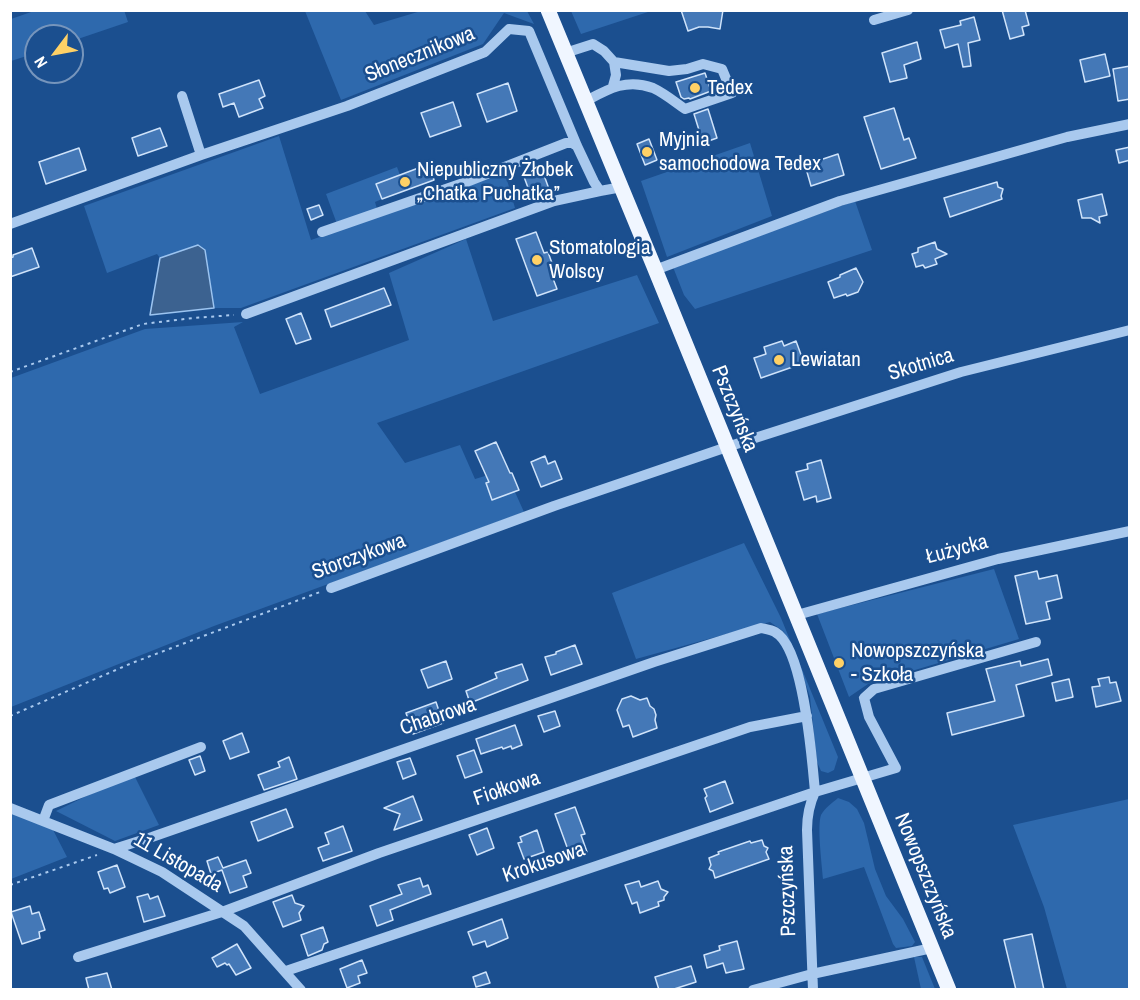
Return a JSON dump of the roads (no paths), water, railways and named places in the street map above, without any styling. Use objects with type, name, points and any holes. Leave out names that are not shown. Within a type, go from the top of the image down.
[{"type":"main road","name":"Pszczyńska","points":[[548,10],[862,778]]},
{"type":"main road","name":"Nowopszczyńska","points":[[862,778],[949,990]]},
{"type":"street","points":[[874,20],[908,10]]},
{"type":"street","name":"Słonecznikowa","points":[[10,224],[201,155],[347,106],[485,52],[509,29],[529,31],[577,146],[600,191]]},
{"type":"street","points":[[565,53],[593,45],[604,51],[614,62],[616,75],[613,87]]},
{"type":"street","points":[[586,101],[613,87],[634,83],[654,88],[685,109],[732,93],[722,69],[703,64],[669,71],[614,62]]},
{"type":"street","points":[[182,96],[201,155]]},
{"type":"street","points":[[655,270],[840,201],[1067,137],[1130,124]]},
{"type":"street","points":[[322,232],[469,181],[566,142],[577,146]]},
{"type":"street","points":[[246,314],[554,201],[622,187]]},
{"type":"street","name":"Skotnica","points":[[727,447],[961,372],[1130,330]]},
{"type":"street","name":"Storczykowa","points":[[331,588],[555,506],[727,447]]},
{"type":"street","name":"Łużycka","points":[[797,615],[998,559],[1130,531]]},
{"type":"street","name":"Chabrowa","points":[[114,849],[654,662],[761,628],[776,632]]},
{"type":"street","name":"Pszczyńska","points":[[776,632],[784,642],[793,661],[807,716],[815,792],[807,821],[813,990]]},
{"type":"street","points":[[815,792],[896,768],[869,717],[864,698],[873,689],[1036,642]]},
{"type":"street","name":"Fiołkowa","points":[[78,957],[222,912],[379,853],[750,727],[807,716]]},
{"type":"street","points":[[43,821],[49,805],[201,747]]},
{"type":"street","name":"Krokusowa","points":[[286,971],[815,792]]},
{"type":"street","name":"11 Listopada","points":[[10,808],[114,849],[162,872],[244,926],[301,990]]},
{"type":"street","points":[[753,990],[812,974],[932,948]]},
{"type":"place","name":"Tedex","points":[[695,88]]},
{"type":"place","name":"Myjnia samochodowa Tedex","points":[[647,152]]},
{"type":"place","name":"Niepubliczny Żłobek „Chatka Puchatka”","points":[[405,182]]},
{"type":"place","name":"Stomatologia Wolscy","points":[[537,260]]},
{"type":"place","name":"Lewiatan","points":[[779,360]]},
{"type":"place","name":"Nowopszczyńska - Szkoła","points":[[839,663]]}]
